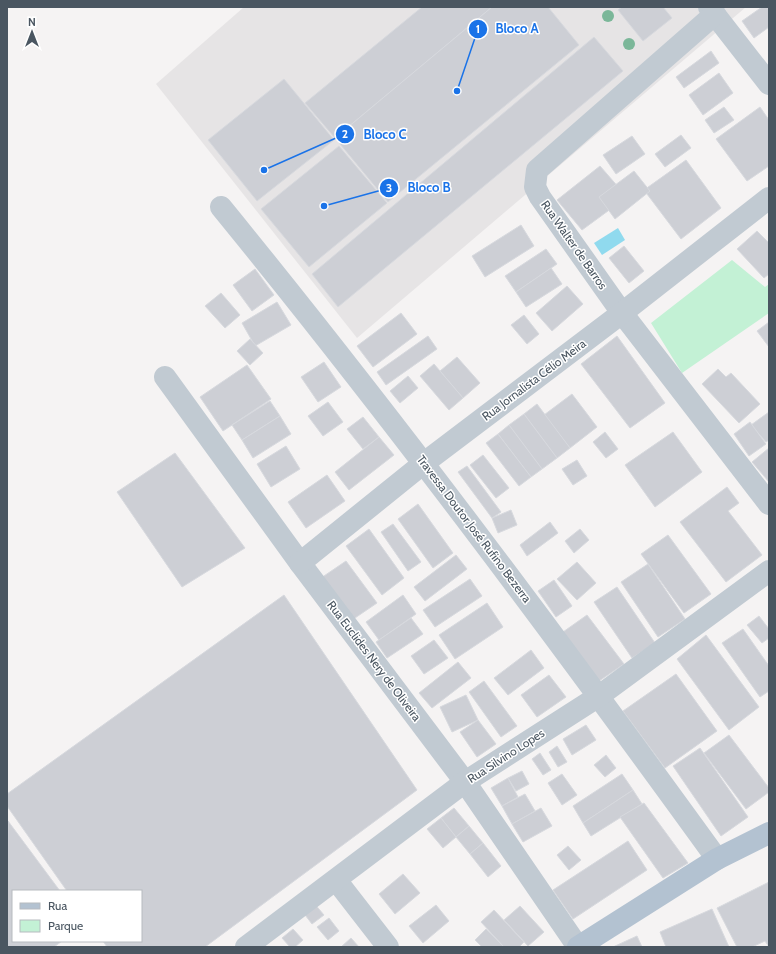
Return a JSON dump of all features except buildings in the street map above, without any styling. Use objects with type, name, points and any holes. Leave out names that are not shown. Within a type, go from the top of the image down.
[{"type":"main road","points":[[578,947],[717,859],[769,833]]},
{"type":"street","points":[[712,11],[769,84]]},
{"type":"street","name":"Rua Walter de Barros","points":[[712,11],[537,170],[535,187],[540,197],[622,313],[769,504]]},
{"type":"street","name":"Rua Jornalista Célio Meira","points":[[300,563],[424,463],[622,313],[769,198]]},
{"type":"street","name":"Travessa Doutor José Rufino Bezerra","points":[[221,207],[321,329],[424,463],[599,696],[717,859]]},
{"type":"street","name":"Rua Euclides Nery de Oliveira","points":[[166,377],[300,563],[465,782],[578,947]]},
{"type":"street","name":"Rua Silvino Lopes","points":[[246,947],[465,782],[599,696],[769,571]]},
{"type":"street","points":[[336,880],[388,947]]},
{"type":"shaded area","points":[[244,7],[746,7],[357,338],[156,84]]},
{"type":"green space","points":[[732,260],[765,287],[769,284],[769,313],[682,373],[651,323]]},
{"type":"water","points":[[618,228],[625,240],[602,255],[594,243]]},
{"type":"place","name":"Bloco A","points":[[457,91]]},
{"type":"place","name":"Bloco C","points":[[264,170]]},
{"type":"place","name":"Bloco B","points":[[324,206]]}]
